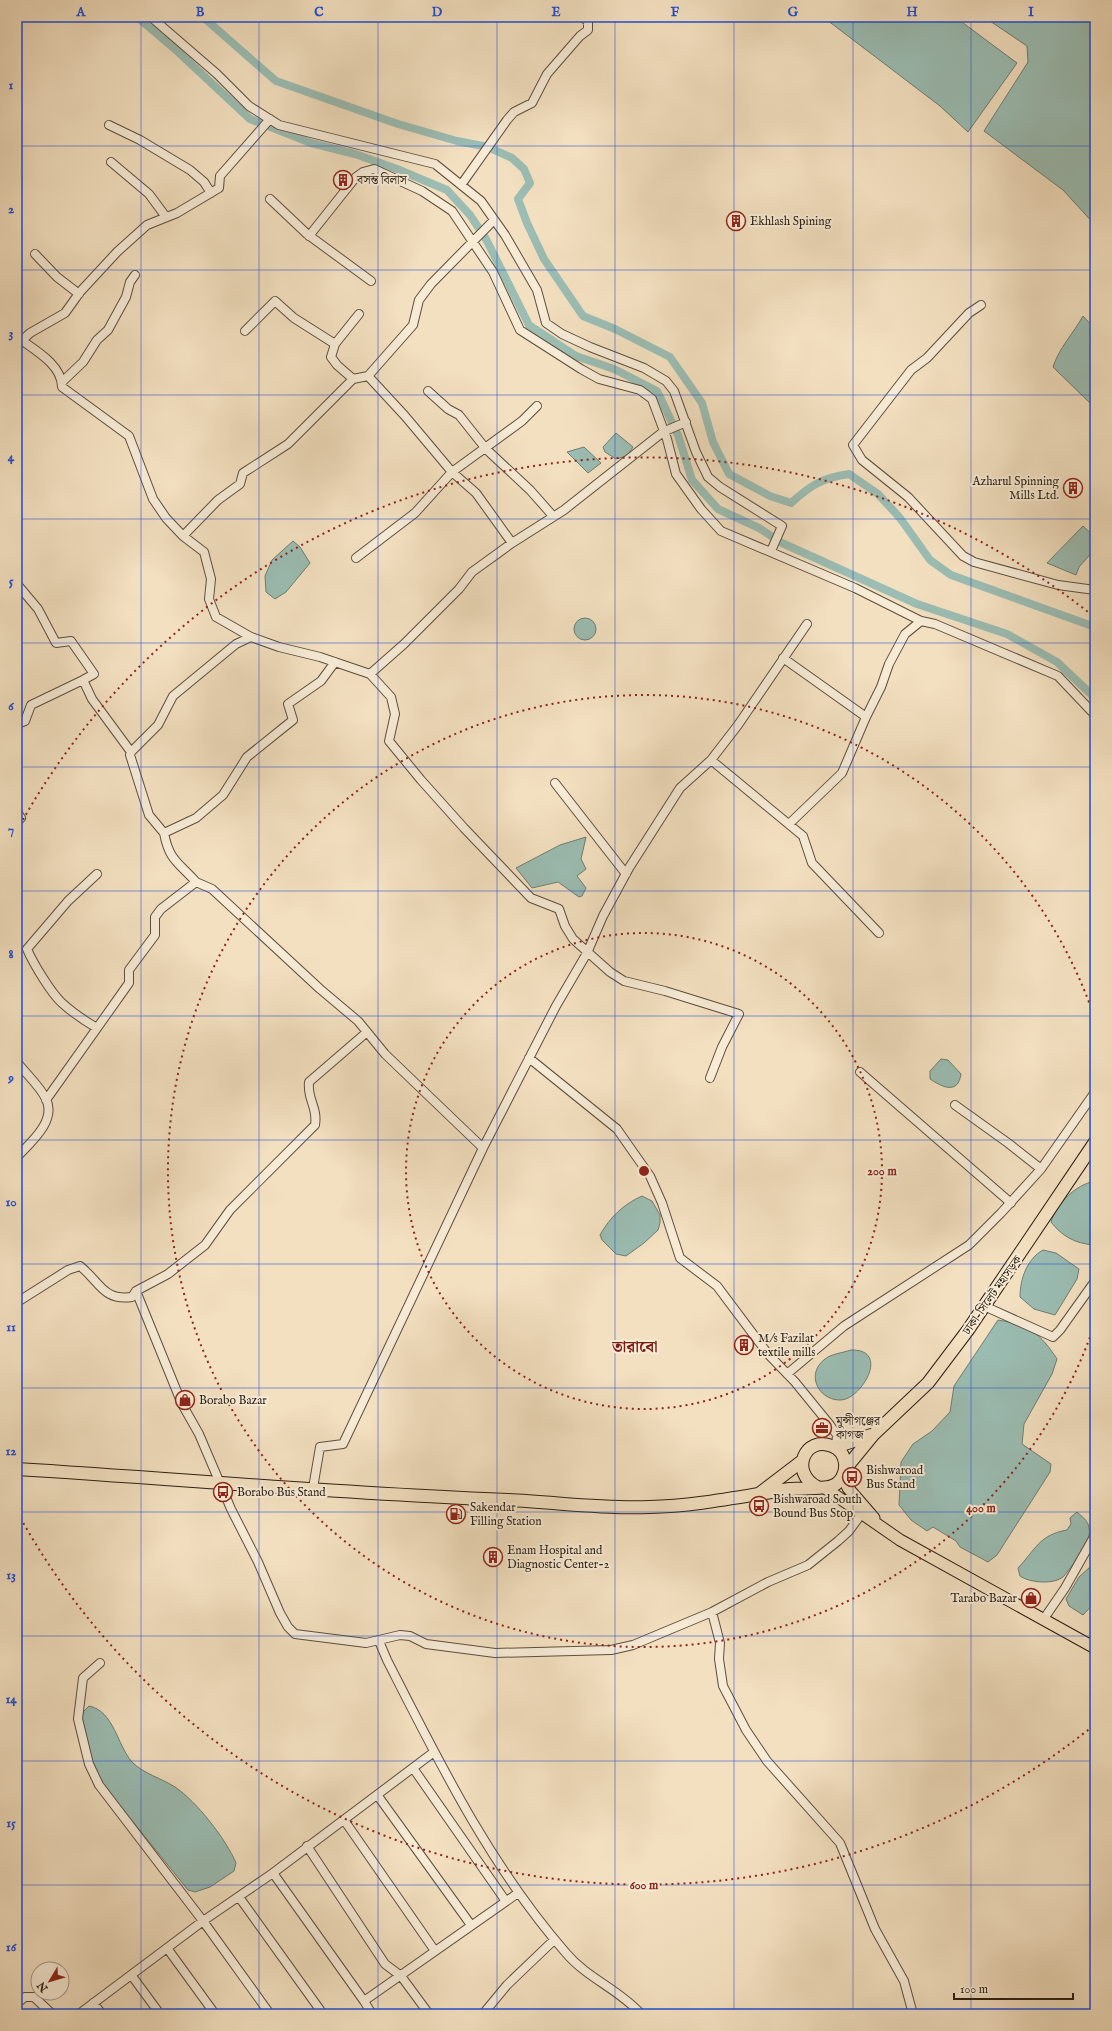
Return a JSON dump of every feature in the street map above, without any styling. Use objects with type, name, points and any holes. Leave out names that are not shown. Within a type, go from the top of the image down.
[{"type":"highway","name":"ঢাকা-সিলেট মহাসড়ক","points":[[844,1472],[873,1435],[928,1383],[984,1306],[1095,1142]]},
{"type":"highway","name":"ঢাকা-সিলেট মহাসড়ক","points":[[836,1447],[873,1435]]},
{"type":"highway","points":[[17,1469],[141,1476],[220,1484],[313,1488],[447,1498],[649,1507],[705,1503],[757,1494],[832,1486],[844,1472],[844,1456],[836,1447],[822,1444],[814,1446],[808,1450],[802,1461],[757,1494]]},
{"type":"highway","points":[[802,1461],[802,1471],[805,1478],[821,1487]]},
{"type":"main road","points":[[844,1472],[848,1488],[863,1511]]},
{"type":"main road","points":[[821,1487],[863,1511],[900,1540],[1095,1648]]},
{"type":"street","points":[[151,17],[217,74],[250,106],[279,125],[435,164],[481,201],[505,235],[537,290],[546,323],[562,334],[590,347],[644,368],[666,381],[674,391],[708,477],[720,487],[782,526],[772,551]]},
{"type":"street","points":[[461,185],[514,112],[532,103],[547,74],[580,36],[588,30],[588,22],[583,17]]},
{"type":"street","points":[[270,119],[251,143],[220,176],[219,188],[177,213],[147,225],[117,252],[79,294],[65,313],[30,332],[19,341],[45,358],[62,378],[62,387],[128,436],[153,499],[166,518],[183,536],[204,552],[211,579],[209,599],[216,617],[230,627],[251,637],[279,647],[335,662],[370,674],[391,697],[395,714],[390,741],[421,780],[464,828],[531,898],[559,909],[565,926],[573,939],[587,953],[610,972],[624,981],[665,991],[739,1014],[722,1046],[710,1078]]},
{"type":"street","points":[[109,126],[140,140],[190,170],[204,182],[211,192]]},
{"type":"street","points":[[112,162],[148,194],[166,217]]},
{"type":"street","points":[[309,236],[356,177],[363,172],[374,169],[422,191],[452,211],[465,229],[493,272],[520,330],[599,379],[640,390],[652,399],[667,438],[676,474],[701,509],[721,531],[772,551],[855,588],[920,621],[935,624],[1058,676],[1095,715]]},
{"type":"street","points":[[270,199],[309,236],[371,281]]},
{"type":"street","points":[[183,536],[218,500],[240,484],[243,473],[288,444],[353,379],[368,376],[413,325],[419,300],[430,284],[494,220]]},
{"type":"street","points":[[35,254],[57,277],[79,294]]},
{"type":"street","points":[[62,382],[83,362],[97,340],[108,330],[126,297],[130,282],[135,275]]},
{"type":"street","points":[[245,331],[275,301],[294,318],[335,344]]},
{"type":"street","points":[[981,305],[969,314],[927,358],[911,370],[853,445],[862,460],[878,471],[908,497],[963,556],[974,562],[1058,585],[1095,590]]},
{"type":"street","points":[[353,379],[337,366],[331,357],[335,344],[359,314]]},
{"type":"street","points":[[368,376],[405,416],[452,472],[476,493],[512,543]]},
{"type":"street","points":[[428,391],[448,409],[459,416],[486,448],[530,490],[553,516]]},
{"type":"street","points":[[356,558],[415,513],[452,472],[522,421],[537,406]]},
{"type":"street","points":[[370,674],[404,644],[459,589],[472,572],[598,484],[664,431],[686,422]]},
{"type":"street","points":[[17,584],[38,609],[56,643],[71,640],[94,674],[31,705],[25,721],[17,724]]},
{"type":"street","points":[[789,824],[842,773],[866,717],[881,687],[889,664],[905,634],[920,621]]},
{"type":"street","points":[[313,1488],[320,1447],[343,1444],[483,1148],[556,1006],[587,953],[603,916],[626,874],[680,788],[711,760],[738,725],[807,624]]},
{"type":"street","points":[[131,752],[158,725],[173,696],[236,644],[251,637]]},
{"type":"street","points":[[783,658],[866,717]]},
{"type":"street","points":[[164,833],[196,818],[223,795],[247,757],[293,720],[288,704],[321,681],[335,662]]},
{"type":"street","points":[[83,680],[92,699],[131,752],[130,755],[149,814],[164,833],[167,850],[172,857],[196,882],[212,889],[320,989],[358,1021],[385,1054],[483,1148]]},
{"type":"street","points":[[711,760],[803,836],[812,863],[878,933]]},
{"type":"street","points":[[555,783],[626,874]]},
{"type":"street","points":[[17,812],[21,818],[17,822]]},
{"type":"street","points":[[97,874],[47,923],[27,949],[31,958],[61,1002],[77,1016],[97,1028]]},
{"type":"street","points":[[46,1100],[129,983],[129,970],[155,935],[154,917],[161,909],[196,882]]},
{"type":"street","points":[[17,1298],[19,1301],[68,1270],[80,1266],[106,1293],[120,1299],[132,1297],[136,1291],[168,1274],[205,1245],[230,1210],[315,1125],[316,1115],[308,1092],[309,1082],[367,1032]]},
{"type":"street","points":[[529,1058],[617,1129],[650,1176],[662,1203],[680,1258],[717,1286],[768,1354],[830,1425],[837,1435],[836,1447]]},
{"type":"street","points":[[17,1062],[46,1100],[48,1112],[45,1125],[17,1157]]},
{"type":"street","points":[[860,1072],[1011,1202]]},
{"type":"street","points":[[787,1374],[844,1326],[942,1264],[969,1245],[1041,1169],[1095,1092]]},
{"type":"street","points":[[955,1105],[1008,1142],[1041,1169]]},
{"type":"street","points":[[984,1306],[1053,1337],[1060,1330],[1095,1281]]},
{"type":"street","points":[[136,1291],[182,1404],[198,1434],[288,1627],[295,1634],[366,1643],[400,1635],[410,1636],[426,1644],[495,1653],[603,1651],[633,1645],[712,1612],[768,1582],[808,1565],[838,1541],[863,1511]]},
{"type":"street","points":[[1043,1620],[1065,1588],[1095,1535]]},
{"type":"street","points":[[712,1612],[720,1643],[719,1659],[723,1686],[746,1730],[767,1761],[840,1843],[876,1929],[904,1981],[913,2014]]},
{"type":"street","points":[[379,1641],[387,1660],[461,1804],[518,1893],[554,1940],[585,1971],[641,2014]]},
{"type":"street","points":[[100,1663],[83,1678],[78,1719],[89,1764],[99,1785],[203,1921],[270,2014]]},
{"type":"street","points":[[79,2014],[132,1976],[203,1921],[239,1898],[307,1846],[378,1796],[434,1752]]},
{"type":"street","points":[[413,1768],[505,1900]]},
{"type":"street","points":[[378,1796],[471,1925]]},
{"type":"street","points":[[344,1820],[435,1951]]},
{"type":"street","points":[[307,1846],[385,1964],[400,1976],[429,2014]]},
{"type":"street","points":[[273,1873],[372,2014]]},
{"type":"street","points":[[364,2001],[505,1900],[518,1893]]},
{"type":"street","points":[[239,1898],[323,2014]]},
{"type":"street","points":[[483,2014],[507,1985],[554,1940]]},
{"type":"street","points":[[167,1948],[215,2014]]},
{"type":"street","points":[[132,1976],[160,2014]]},
{"type":"street","points":[[17,2003],[25,1996],[34,1997],[52,2014]]},
{"type":"street","points":[[93,2003],[102,2014]]},
{"type":"water","points":[[823,17],[955,17],[1017,63],[968,132],[940,106]]},
{"type":"water","points":[[984,17],[1095,17],[1095,225],[1063,190],[984,131],[1028,62],[1027,46]]},
{"type":"water","points":[[1083,316],[1095,329],[1095,408],[1053,367],[1062,347]]},
{"type":"water","points":[[616,433],[633,447],[627,456],[616,459],[605,452],[603,447]]},
{"type":"water","points":[[584,447],[601,463],[588,473],[567,452]]},
{"type":"water","points":[[1083,526],[1095,537],[1095,549],[1079,567],[1076,575],[1047,563]]},
{"type":"water","points":[[293,541],[300,547],[310,563],[286,592],[275,599],[266,592],[265,576],[272,560]]},
{"type":"water","points":[[585,618],[593,621],[596,629],[593,637],[585,640],[577,637],[574,629],[577,621]]},
{"type":"water","points":[[586,837],[581,859],[586,869],[577,876],[586,888],[582,896],[579,897],[558,882],[532,888],[516,868],[560,845]]},
{"type":"water","points":[[941,1059],[948,1060],[961,1074],[957,1085],[949,1087],[939,1085],[930,1079],[930,1071]]},
{"type":"water","points":[[1095,1181],[1095,1244],[1093,1245],[1074,1241],[1064,1235],[1051,1222],[1058,1208],[1068,1196],[1081,1186]]},
{"type":"water","points":[[642,1196],[652,1201],[660,1215],[658,1230],[644,1243],[626,1256],[616,1254],[602,1240],[600,1235],[608,1222],[623,1207]]},
{"type":"water","points":[[1043,1250],[1056,1253],[1079,1269],[1077,1279],[1055,1315],[1034,1309],[1020,1297],[1021,1283],[1026,1270],[1037,1254]]},
{"type":"water","points":[[998,1320],[1018,1325],[1033,1332],[1045,1343],[1057,1359],[1052,1374],[1024,1424],[1022,1444],[1051,1464],[1050,1472],[997,1555],[988,1562],[960,1547],[956,1541],[933,1527],[927,1531],[911,1520],[899,1505],[901,1462],[913,1444],[932,1431],[950,1412],[954,1386]]},
{"type":"water","points":[[851,1350],[863,1352],[869,1358],[871,1366],[868,1375],[863,1385],[856,1393],[839,1400],[831,1399],[820,1390],[815,1378],[816,1371],[819,1365],[827,1357]]},
{"type":"water","points":[[1077,1512],[1088,1524],[1089,1538],[1082,1552],[1064,1576],[1055,1581],[1042,1582],[1030,1580],[1020,1576],[1018,1568],[1034,1549],[1050,1535],[1067,1530],[1071,1524],[1070,1518]]},
{"type":"water","points":[[1090,1567],[1095,1567],[1095,1602],[1083,1615],[1069,1606],[1066,1599],[1079,1577]]},
{"type":"water","points":[[89,1706],[104,1714],[110,1721],[122,1747],[132,1762],[142,1770],[170,1784],[183,1793],[210,1821],[236,1863],[234,1871],[210,1887],[195,1892],[188,1890],[104,1786],[94,1769],[82,1720],[83,1712]]},
{"type":"waterway","points":[[137,17],[176,50],[250,119],[311,143],[355,154],[397,169],[447,190],[470,215],[486,239],[529,325],[576,356],[614,369],[657,391],[678,435],[692,480],[718,509],[759,528],[782,543],[917,604],[1007,634],[1057,662],[1095,698]]},
{"type":"waterway","points":[[203,17],[276,81],[398,124],[457,141],[488,147],[512,158],[524,169],[530,183],[518,199],[527,223],[544,259],[583,316],[615,329],[670,357],[702,403],[713,442],[729,474],[770,496],[791,503],[817,483],[849,474],[878,494],[900,518],[930,560],[951,575],[1095,627]]},
{"type":"place","name":"বসন্ত বিলাস","points":[[343,180]]},
{"type":"place","name":"Ekhlash Spining","points":[[736,221]]},
{"type":"place","name":"Azharul Spinning Mills Ltd.","points":[[1073,488]]},
{"type":"place","name":"M/s Fazilat textile mills","points":[[744,1345]]},
{"type":"place","name":"Borabo Bazar","points":[[185,1400]]},
{"type":"place","name":"মুন্সীগঞ্জের কাগজ","points":[[822,1428]]},
{"type":"place","name":"Bishwaroad Bus Stand","points":[[852,1477]]},
{"type":"place","name":"Borabo Bus Stand","points":[[223,1492]]},
{"type":"place","name":"Bishwaroad South Bound Bus Stop","points":[[759,1506]]},
{"type":"place","name":"Sakendar Filling Station","points":[[456,1514]]},
{"type":"place","name":"Enam Hospital and Diagnostic Center-2","points":[[493,1557]]},
{"type":"place","name":"Tarabo Bazar","points":[[1031,1598]]},
{"type":"district","name":"তারাবো","points":[[635,1346]]}]
